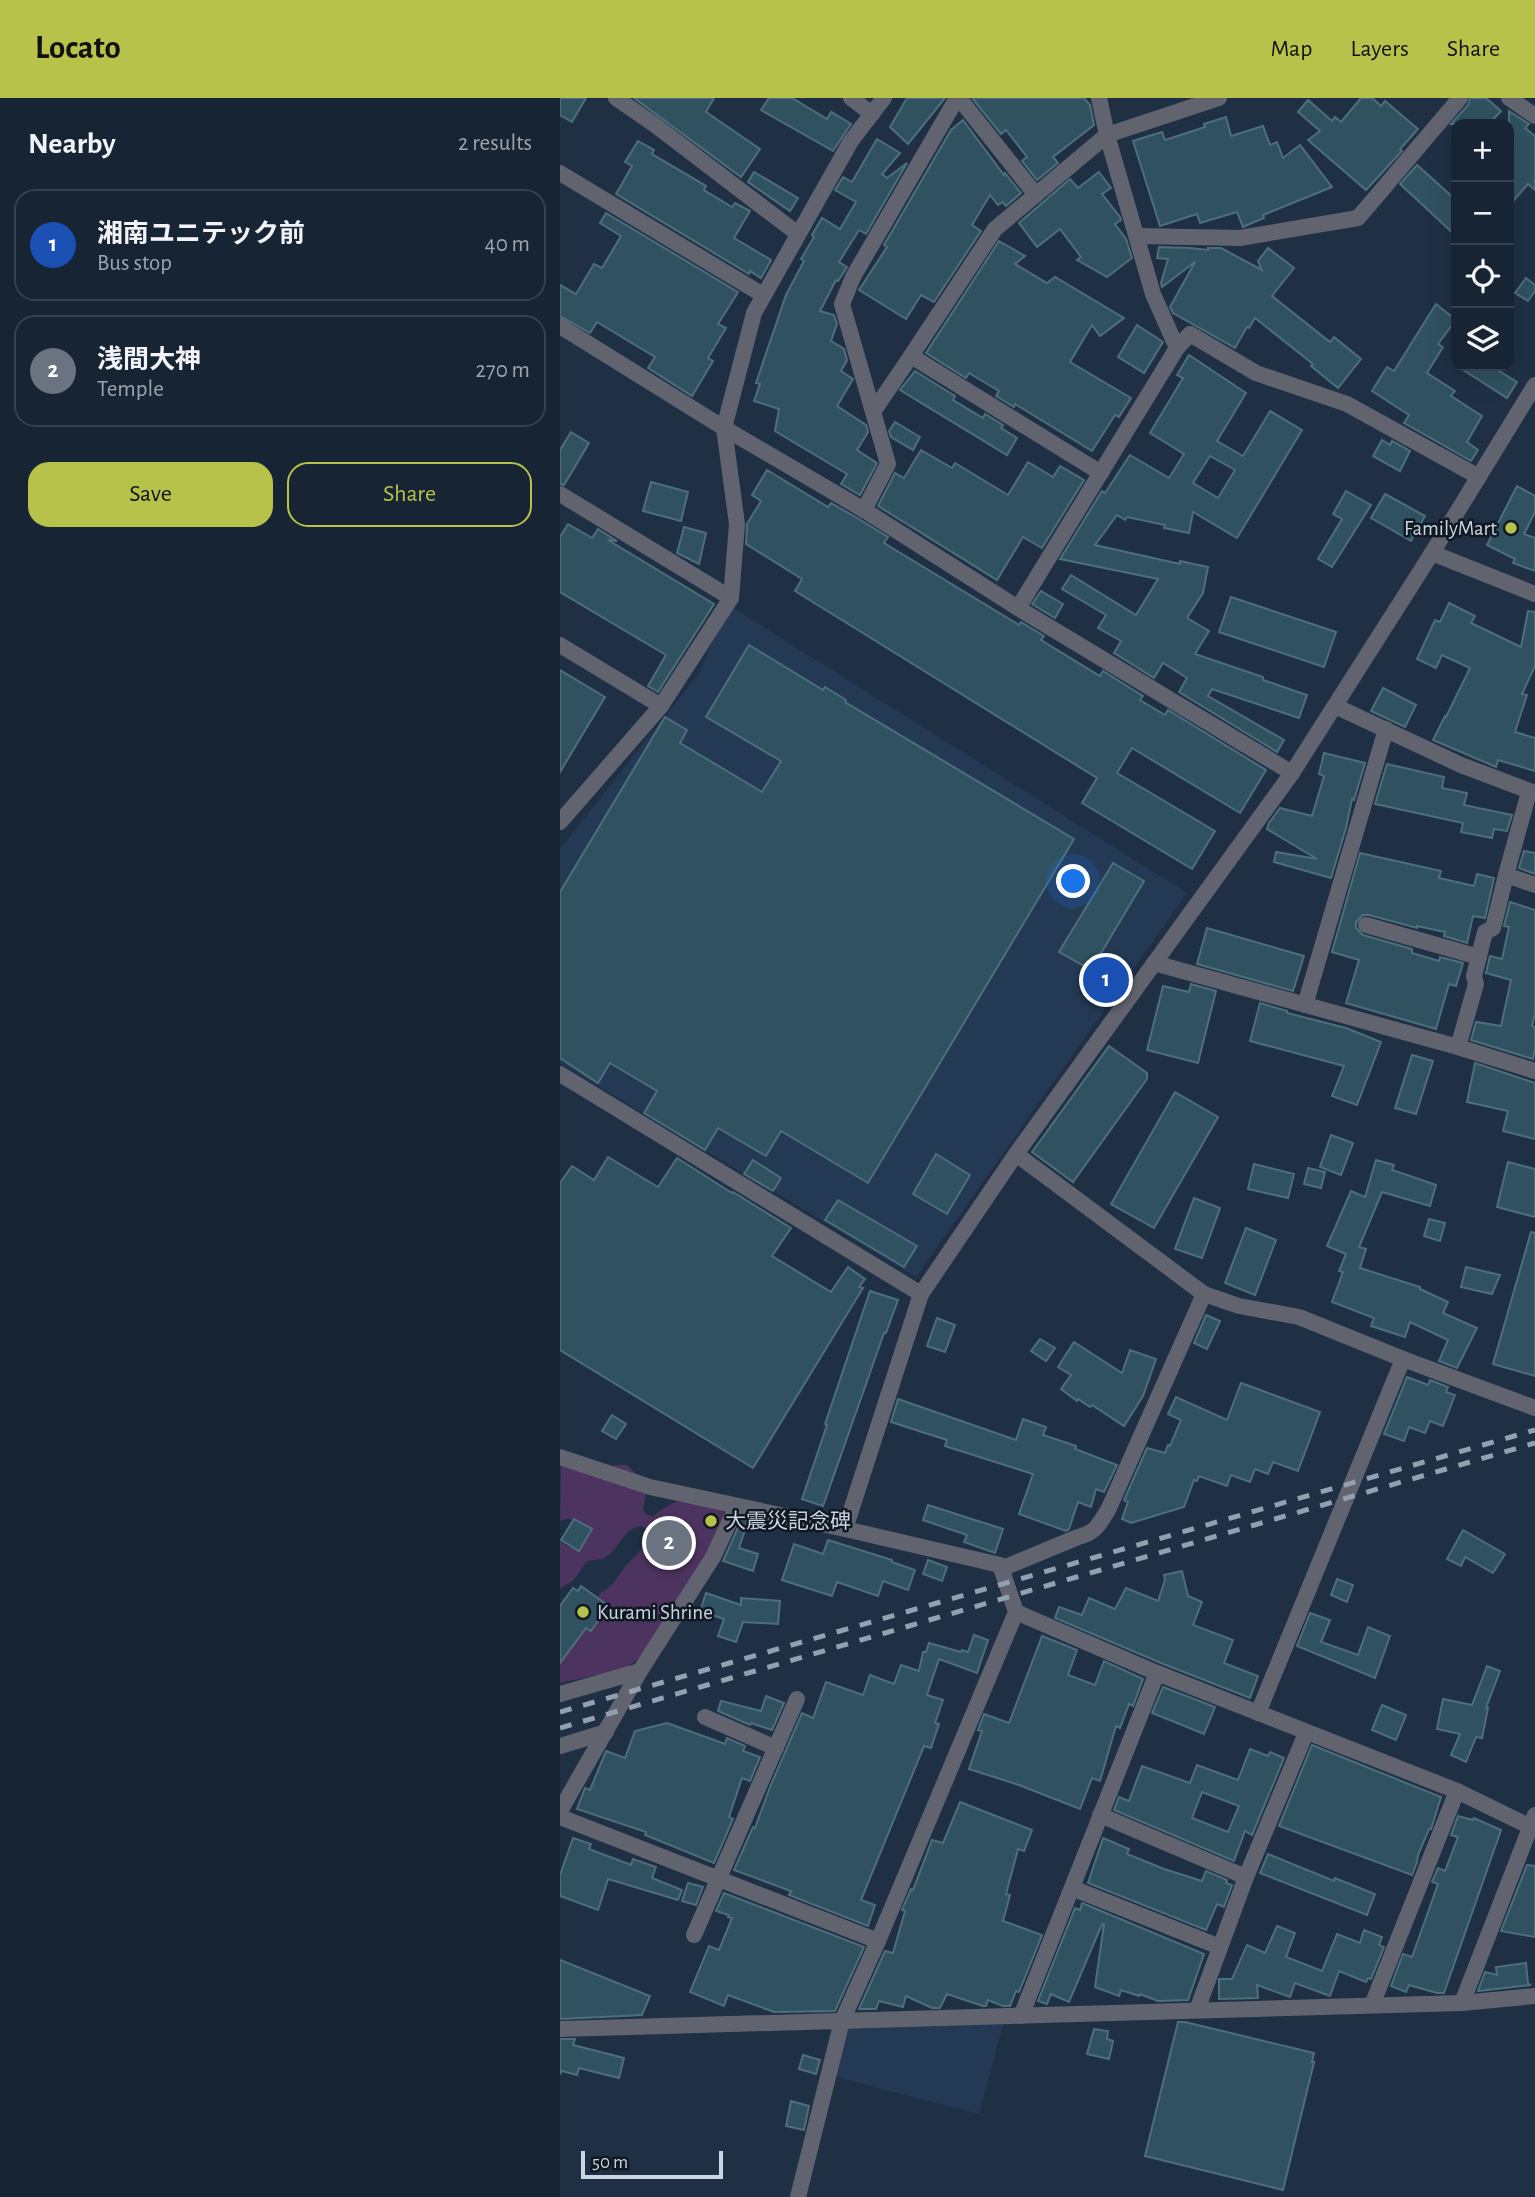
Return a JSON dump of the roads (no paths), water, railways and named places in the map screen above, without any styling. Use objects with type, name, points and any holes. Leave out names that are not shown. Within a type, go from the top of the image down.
[{"type":"street","points":[[617,98],[798,234]]},
{"type":"street","points":[[851,98],[872,114]]},
{"type":"street","points":[[560,822],[661,706],[731,598],[737,524],[724,428],[754,313],[851,141],[884,98]]},
{"type":"street","points":[[864,510],[888,464],[842,304],[853,276],[958,98],[1036,195]]},
{"type":"street","points":[[1098,98],[1153,294],[1177,348]]},
{"type":"street","points":[[873,412],[995,229],[1107,135],[1219,98]]},
{"type":"street","points":[[1136,236],[1240,238],[1358,218],[1461,98]]},
{"type":"street","points":[[1508,98],[1535,116]]},
{"type":"street","points":[[560,173],[763,295]]},
{"type":"street","points":[[560,326],[1292,773]]},
{"type":"street","points":[[1018,608],[1177,348],[1190,334],[1256,373],[1346,404],[1479,477]]},
{"type":"street","points":[[911,356],[1101,473]]},
{"type":"street","points":[[845,1528],[921,1294],[1016,1154],[1292,773],[1433,553],[1535,385]]},
{"type":"street","points":[[560,494],[731,598]]},
{"type":"street","points":[[1433,553],[1535,594]]},
{"type":"street","points":[[560,645],[661,706]]},
{"type":"street","points":[[1335,706],[1461,765],[1532,793],[1506,875],[1493,928],[1485,932],[1474,976],[1476,984],[1458,1047]]},
{"type":"street","points":[[1305,1005],[1386,730]]},
{"type":"street","points":[[1506,875],[1535,885]]},
{"type":"street","points":[[1366,926],[1479,957]]},
{"type":"street","points":[[1154,963],[1535,1070]]},
{"type":"street","points":[[560,1074],[921,1294]]},
{"type":"street","points":[[1016,1154],[1204,1294],[1239,1306],[1299,1317],[1535,1408]]},
{"type":"street","points":[[1001,1569],[1078,1537],[1090,1535],[1100,1522],[1109,1508],[1204,1294]]},
{"type":"street","points":[[1258,1713],[1403,1359]]},
{"type":"street","points":[[560,1458],[650,1487],[845,1528],[1000,1565],[1016,1612],[842,2021],[798,2197]]},
{"type":"street","points":[[560,1811],[640,1671],[713,1557],[737,1506]]},
{"type":"street","points":[[1016,1612],[1306,1733],[1533,1821],[1462,2003]]},
{"type":"street","points":[[560,1694],[640,1671]]},
{"type":"street","points":[[1021,2017],[1157,1672]]},
{"type":"street","points":[[694,1936],[797,1699]]},
{"type":"street","points":[[705,1717],[776,1748]]},
{"type":"street","points":[[560,1746],[606,1732]]},
{"type":"street","points":[[1197,2010],[1246,1877],[1306,1733]]},
{"type":"street","points":[[1372,2005],[1457,1791]]},
{"type":"street","points":[[1100,1815],[1246,1877]]},
{"type":"street","points":[[560,1817],[878,1941]]},
{"type":"street","points":[[1072,1888],[1220,1947]]},
{"type":"street","points":[[560,2029],[1462,2003],[1535,1996]]},
{"type":"railway","points":[[560,1712],[1535,1430]]},
{"type":"railway","points":[[560,1728],[1535,1443]]},
{"type":"place","name":"FamilyMart","points":[[1511,528]]},
{"type":"place","name":"湘南ユニテック前","points":[[1106,980]]},
{"type":"place","name":"大震災記念碑","points":[[711,1521]]},
{"type":"place","name":"浅間大神","points":[[669,1543]]},
{"type":"place","name":"Kurami Shrine","points":[[583,1612]]}]
